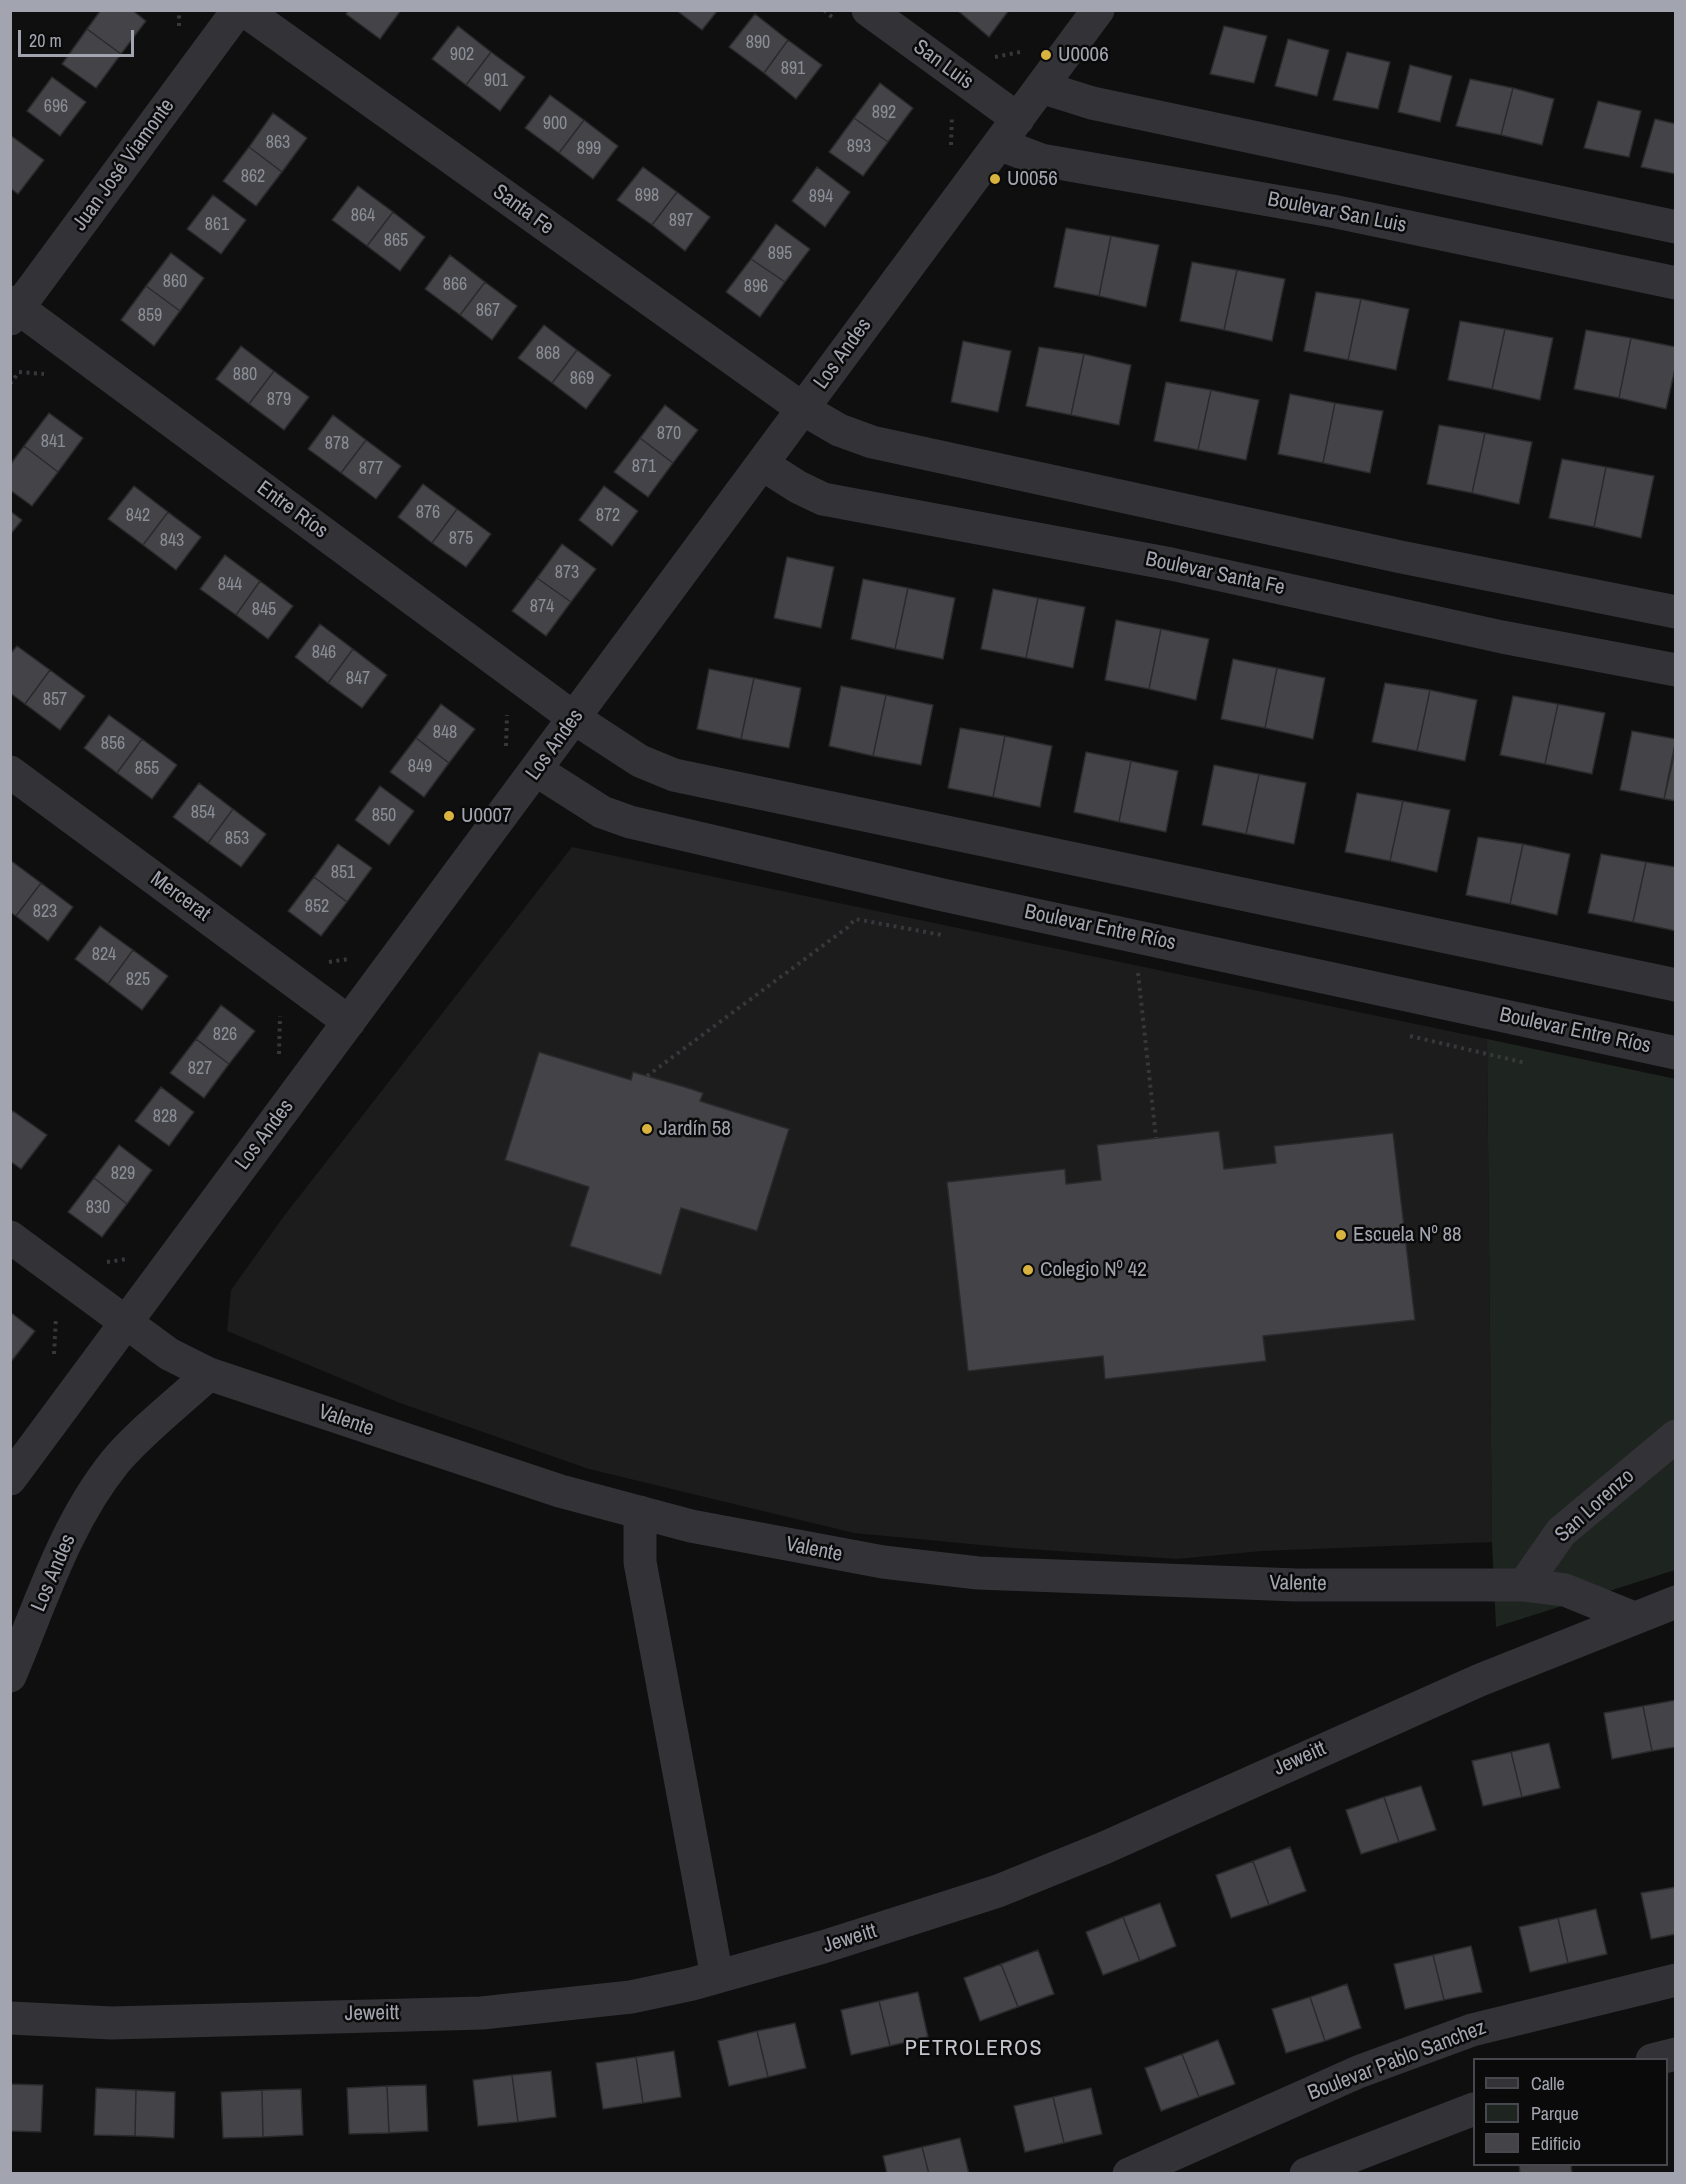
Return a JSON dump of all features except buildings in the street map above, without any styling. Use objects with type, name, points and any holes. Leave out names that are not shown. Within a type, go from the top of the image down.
[{"type":"street","name":"Juan José Viamonte","points":[[13,310],[238,10]]},
{"type":"street","name":"Santa Fe","points":[[244,10],[803,410]]},
{"type":"street","name":"San Luis","points":[[868,10],[1008,132]]},
{"type":"street","name":"Los Andes","points":[[10,1479],[1098,10]]},
{"type":"street","points":[[1041,87],[1092,103],[1676,227]]},
{"type":"street","name":"Boulevar San Luis","points":[[1008,132],[1041,160],[1332,211],[1676,283]]},
{"type":"street","name":"Entre Ríos","points":[[13,310],[574,718]]},
{"type":"street","points":[[803,410],[839,430],[872,442],[1390,554],[1676,612]]},
{"type":"street","name":"Boulevar Santa Fe","points":[[762,464],[798,487],[823,499],[1171,564],[1502,637],[1676,670]]},
{"type":"street","points":[[574,718],[639,761],[674,775],[1676,985]]},
{"type":"street","name":"Boulevar Entre Ríos","points":[[536,770],[602,812],[630,822],[943,895],[1676,1053]]},
{"type":"street","name":"Mercerat","points":[[10,772],[349,1022]]},
{"type":"street","name":"Valente","points":[[10,1237],[170,1354],[209,1374],[560,1491],[702,1528],[883,1562],[978,1573],[1296,1585],[1524,1585],[1565,1590],[1634,1618]]},
{"type":"street","name":"Los Andes","points":[[10,1676],[70,1534],[90,1497],[116,1461],[209,1374]]},
{"type":"street","name":"San Lorenzo","points":[[1524,1585],[1561,1533],[1676,1436]]},
{"type":"street","points":[[640,1512],[640,1562],[717,1977]]},
{"type":"street","points":[[1634,1618],[1676,1602]]},
{"type":"street","name":"Jeweitt","points":[[10,2018],[112,2023],[482,2013],[631,1997],[717,1977],[823,1947],[998,1891],[1104,1848],[1480,1680],[1634,1618]]},
{"type":"street","name":"Boulevar Pablo Sanchez","points":[[1129,2174],[1358,2072],[1472,2030],[1676,1980]]},
{"type":"street","points":[[1660,2058],[1676,2054]]},
{"type":"street","points":[[1306,2174],[1473,2109]]},
{"type":"path","points":[[986,58],[1020,53],[1026,44]]},
{"type":"path","points":[[647,1076],[848,927],[855,919],[947,936]]},
{"type":"path","points":[[322,963],[356,958]]},
{"type":"path","points":[[1126,970],[1149,975]]},
{"type":"path","points":[[1138,972],[1156,1138]]},
{"type":"path","points":[[1400,1034],[1526,1063]]},
{"type":"path","points":[[95,1264],[129,1259]]},
{"type":"shaded area","points":[[572,847],[1487,1039],[1492,1542],[1262,1551],[1177,1559],[1013,1548],[854,1533],[589,1469],[400,1403],[227,1331],[231,1290],[284,1216]]},
{"type":"green space","points":[[1487,1039],[1676,1079],[1675,1570],[1496,1627],[1492,1542]]},
{"type":"place","name":"U0006","points":[[1046,55]]},
{"type":"place","name":"U0056","points":[[995,179]]},
{"type":"place","name":"U0007","points":[[449,816]]},
{"type":"place","name":"Jardín 58","points":[[647,1129]]},
{"type":"place","name":"Escuela Nº 88","points":[[1341,1235]]},
{"type":"place","name":"Colegio Nº 42","points":[[1028,1270]]},
{"type":"district","name":"PETROLEROS","points":[[974,2049]]}]
